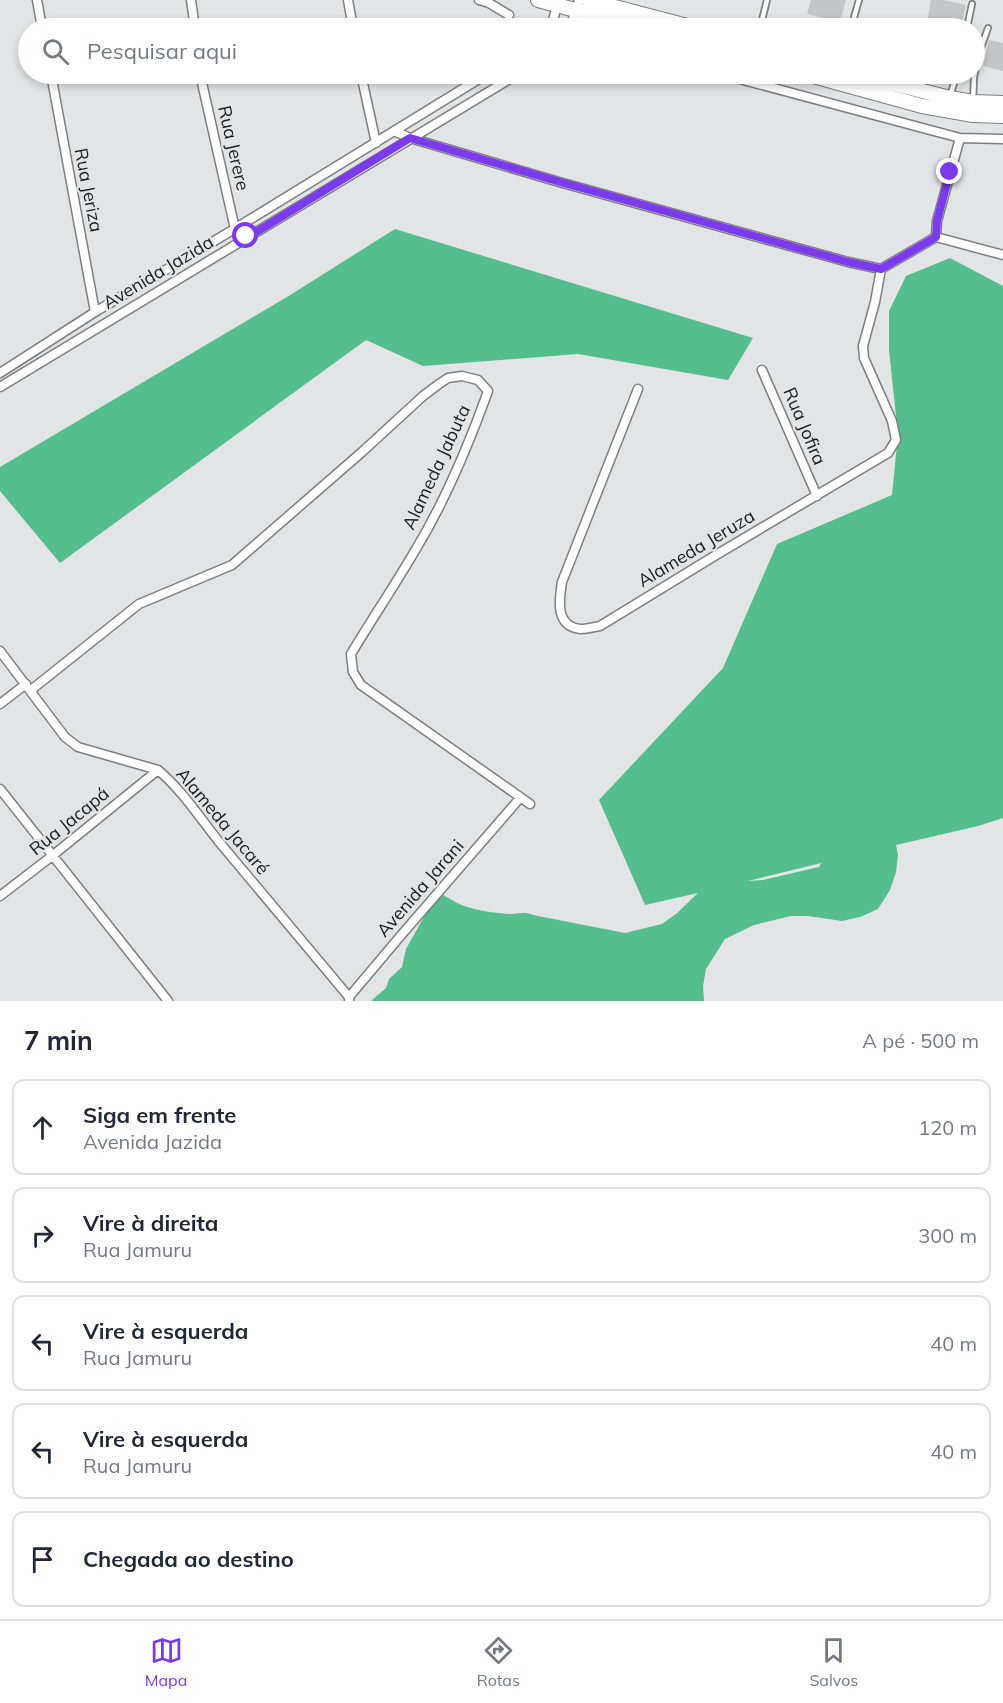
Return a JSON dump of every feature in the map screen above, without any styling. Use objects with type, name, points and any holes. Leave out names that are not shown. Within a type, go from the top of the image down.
[{"type":"main road","points":[[538,0],[578,5],[614,18]]},
{"type":"main road","points":[[588,0],[656,18]]},
{"type":"main road","points":[[842,84],[922,106],[973,115],[1003,116]]},
{"type":"main road","points":[[895,84],[950,98],[973,102],[1003,103]]},
{"type":"street","points":[[37,0],[40,18]]},
{"type":"street","points":[[191,0],[194,18]]},
{"type":"street","points":[[348,0],[351,18]]},
{"type":"street","points":[[478,0],[489,3],[509,15]]},
{"type":"street","points":[[554,18],[558,3]]},
{"type":"street","name":"Rua Jeriza","points":[[53,84],[95,312],[90,320],[93,326],[102,326],[106,317],[104,314],[95,312]]},
{"type":"street","name":"Rua Jerere","points":[[202,84],[235,229]]},
{"type":"street","points":[[363,84],[376,142]]},
{"type":"street","name":"Avenida Jazida","points":[[0,373],[95,312],[471,84]]},
{"type":"street","name":"Avenida Jazida","points":[[0,387],[501,84]]},
{"type":"street","points":[[758,84],[960,138],[1003,139]]},
{"type":"street","points":[[394,131],[410,138],[560,182],[848,262],[881,269],[936,237],[1003,255]]},
{"type":"street","points":[[936,237],[937,221],[960,138]]},
{"type":"street","name":"Rua Jerere","points":[[235,229],[245,231],[241,242],[231,238],[231,232],[235,229]]},
{"type":"street","name":"Alameda Jeruza","points":[[638,389],[562,582],[559,605],[561,615],[569,625],[580,629],[600,626],[888,453],[896,440],[892,422],[864,358],[863,346],[875,303],[881,269]]},
{"type":"street","name":"Rua Jofira","points":[[762,370],[817,496]]},
{"type":"street","name":"Alameda Jabuta","points":[[28,687],[139,604],[232,565],[423,396],[448,378],[462,376],[478,380],[489,392],[459,466],[417,548],[351,654],[353,672],[361,685],[530,804]]},
{"type":"street","name":"Alameda Jacaré","points":[[0,651],[65,737],[78,747],[158,770],[178,789],[349,999]]},
{"type":"street","points":[[0,704],[28,687]]},
{"type":"street","name":"Rua Jacapá","points":[[0,896],[158,770]]},
{"type":"street","points":[[0,789],[168,1001]]},
{"type":"street","name":"Avenida Jarani","points":[[349,999],[520,798]]},
{"type":"lane","points":[[762,18],[767,0]]},
{"type":"lane","points":[[854,18],[859,0]]},
{"type":"lane","points":[[969,18],[972,4]]},
{"type":"lane","points":[[985,36],[988,28]]},
{"type":"lane","points":[[950,98],[954,84]]},
{"type":"lane","points":[[973,102],[975,84]]},
{"type":"green space","points":[[395,229],[753,338],[728,380],[578,354],[423,366],[366,340],[60,563],[0,491],[0,467],[287,297]]},
{"type":"green space","points":[[950,258],[1003,286],[1003,818],[896,845],[898,855],[896,872],[890,890],[878,909],[860,917],[842,921],[791,916],[754,925],[725,939],[706,969],[703,986],[704,1001],[371,1001],[386,988],[389,979],[402,967],[406,949],[429,908],[432,890],[457,903],[489,912],[527,913],[625,933],[662,924],[698,893],[645,905],[599,800],[723,668],[777,544],[892,495],[898,435],[889,350],[889,311],[906,276]],"holes":[[[821,863],[819,867],[763,880],[748,881]]]},
{"type":"building","points":[[811,0],[846,0],[841,18],[824,18],[807,14]]},
{"type":"building","points":[[931,0],[966,5],[963,18],[928,18]]},
{"type":"building","points":[[989,40],[1003,43],[1003,71],[985,66]]},
{"type":"route","points":[[246,236],[245,239],[410,138],[560,182],[848,262],[881,269],[936,237],[937,221],[950,172]]}]
